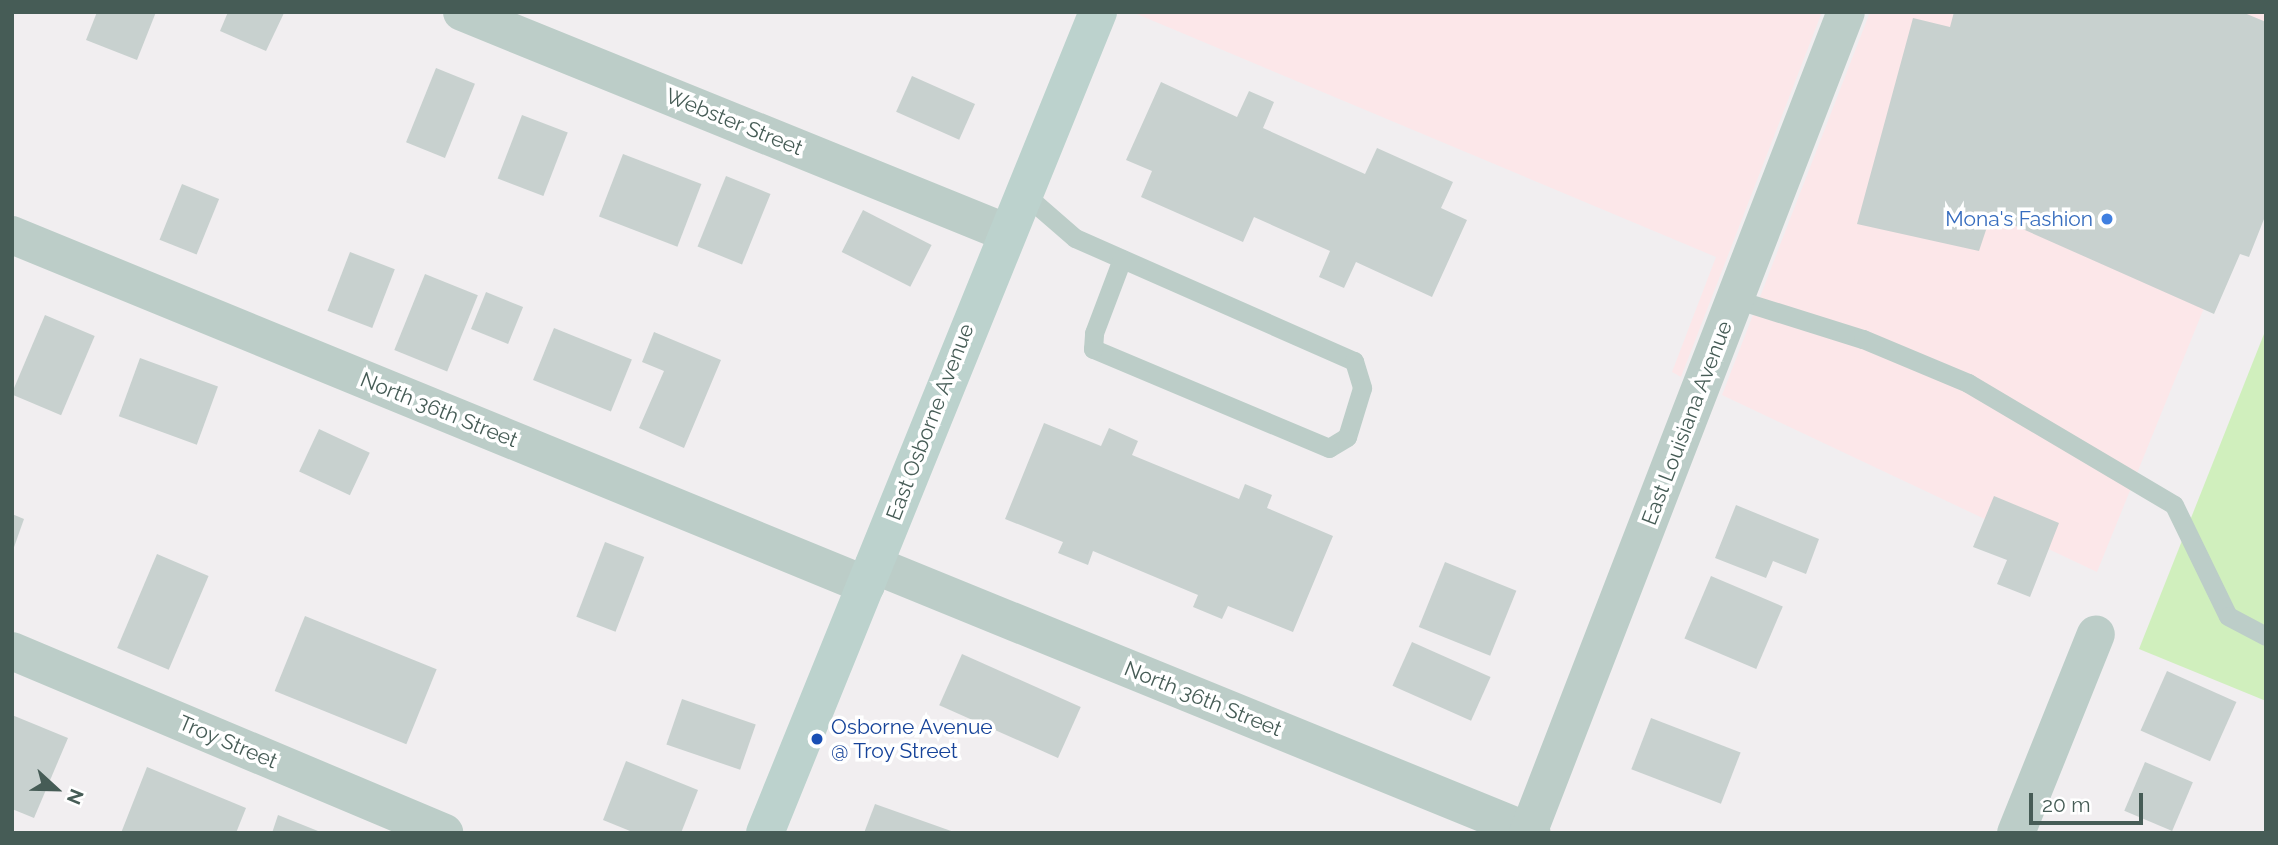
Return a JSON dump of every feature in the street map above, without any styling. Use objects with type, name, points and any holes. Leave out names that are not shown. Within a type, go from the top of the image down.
[{"type":"street","name":"Webster Street","points":[[462,12],[1005,232]]},
{"type":"street","name":"East Osborne Avenue","points":[[765,833],[1005,232],[1098,12]]},
{"type":"street","name":"East Louisiana Avenue","points":[[1530,832],[1846,12]]},
{"type":"street","name":"North 36th Street","points":[[12,235],[870,575],[1530,832]]},
{"type":"street","points":[[2016,833],[2096,634]]},
{"type":"street","name":"Troy Street","points":[[12,651],[444,833]]},
{"type":"lane","points":[[1022,192],[1075,238],[1354,361],[1362,388],[1347,437],[1329,448],[1093,349],[1094,333],[1122,260]]},
{"type":"lane","points":[[1735,299],[1863,338],[1968,383],[2174,505],[2228,616],[2266,636]]},
{"type":"shaded area","points":[[1132,12],[1822,12],[1681,377],[1672,372],[1716,257]]},
{"type":"shaded area","points":[[1870,12],[2266,12],[2266,155],[2097,572],[1722,395]]},
{"type":"green space","points":[[2266,329],[2266,701],[2139,649]]},
{"type":"building","points":[[97,12],[156,12],[137,60],[86,40]]},
{"type":"building","points":[[228,12],[284,13],[266,51],[220,31]]},
{"type":"building","points":[[1954,12],[2242,12],[2266,22],[2266,214],[2249,257],[2240,254],[2214,314],[1991,215],[1979,251],[1857,224],[1913,18],[1950,27]]},
{"type":"building","points":[[436,68],[475,84],[445,158],[406,142]]},
{"type":"building","points":[[912,76],[975,104],[959,140],[896,112]]},
{"type":"building","points":[[1161,82],[1237,117],[1249,91],[1274,102],[1263,128],[1365,174],[1377,148],[1453,182],[1441,208],[1467,220],[1432,297],[1356,262],[1344,288],[1319,277],[1330,251],[1254,217],[1243,242],[1141,197],[1152,171],[1126,160]]},
{"type":"building","points":[[522,115],[568,133],[543,196],[498,178]]},
{"type":"building","points":[[623,154],[701,184],[677,247],[599,217]]},
{"type":"building","points":[[726,176],[771,194],[742,264],[698,246]]},
{"type":"building","points":[[182,184],[219,199],[197,255],[160,240]]},
{"type":"building","points":[[863,210],[932,245],[910,287],[842,252]]},
{"type":"building","points":[[350,252],[395,269],[372,328],[327,311]]},
{"type":"building","points":[[425,274],[478,295],[447,371],[394,350]]},
{"type":"building","points":[[486,292],[523,307],[508,344],[471,329]]},
{"type":"building","points":[[45,315],[95,336],[61,415],[12,394]]},
{"type":"building","points":[[554,328],[632,359],[611,411],[533,380]]},
{"type":"building","points":[[654,332],[721,360],[684,448],[639,428],[664,371],[642,362]]},
{"type":"building","points":[[140,358],[218,386],[197,445],[119,416]]},
{"type":"building","points":[[1044,423],[1101,446],[1109,428],[1138,441],[1132,455],[1239,499],[1245,484],[1272,495],[1267,508],[1333,536],[1293,632],[1228,606],[1222,619],[1193,607],[1198,595],[1093,551],[1088,565],[1058,553],[1063,542],[1005,519]]},
{"type":"building","points":[[319,429],[370,453],[350,495],[299,472]]},
{"type":"building","points":[[1994,496],[2059,523],[2030,597],[1997,584],[2007,560],[1973,547]]},
{"type":"building","points":[[1736,505],[1819,539],[1806,574],[1773,561],[1766,578],[1715,558]]},
{"type":"building","points":[[12,514],[24,519],[13,550],[12,550]]},
{"type":"building","points":[[605,542],[644,557],[616,632],[576,617]]},
{"type":"building","points":[[157,554],[209,576],[169,670],[117,648]]},
{"type":"building","points":[[1445,562],[1516,591],[1490,656],[1419,627]]},
{"type":"building","points":[[1711,576],[1783,606],[1756,669],[1684,639]]},
{"type":"building","points":[[305,616],[437,669],[406,744],[275,691]]},
{"type":"building","points":[[1412,642],[1491,677],[1471,721],[1392,686]]},
{"type":"building","points":[[962,654],[1081,707],[1058,758],[939,705]]},
{"type":"building","points":[[2167,671],[2236,702],[2210,761],[2141,730]]},
{"type":"building","points":[[682,699],[756,724],[740,770],[666,744]]},
{"type":"building","points":[[12,715],[68,738],[34,818],[12,809]]},
{"type":"building","points":[[1651,718],[1741,752],[1721,804],[1631,769]]},
{"type":"building","points":[[626,761],[698,790],[681,833],[635,833],[603,820]]},
{"type":"building","points":[[2145,762],[2193,782],[2172,831],[2124,811]]},
{"type":"building","points":[[147,767],[246,808],[236,833],[121,833]]},
{"type":"building","points":[[875,804],[954,832],[954,833],[864,833]]},
{"type":"building","points":[[278,815],[323,833],[272,833]]},
{"type":"place","name":"Mona's Fashion","points":[[2107,219]]},
{"type":"place","name":"Osborne Avenue @ Troy Street","points":[[817,739]]}]
